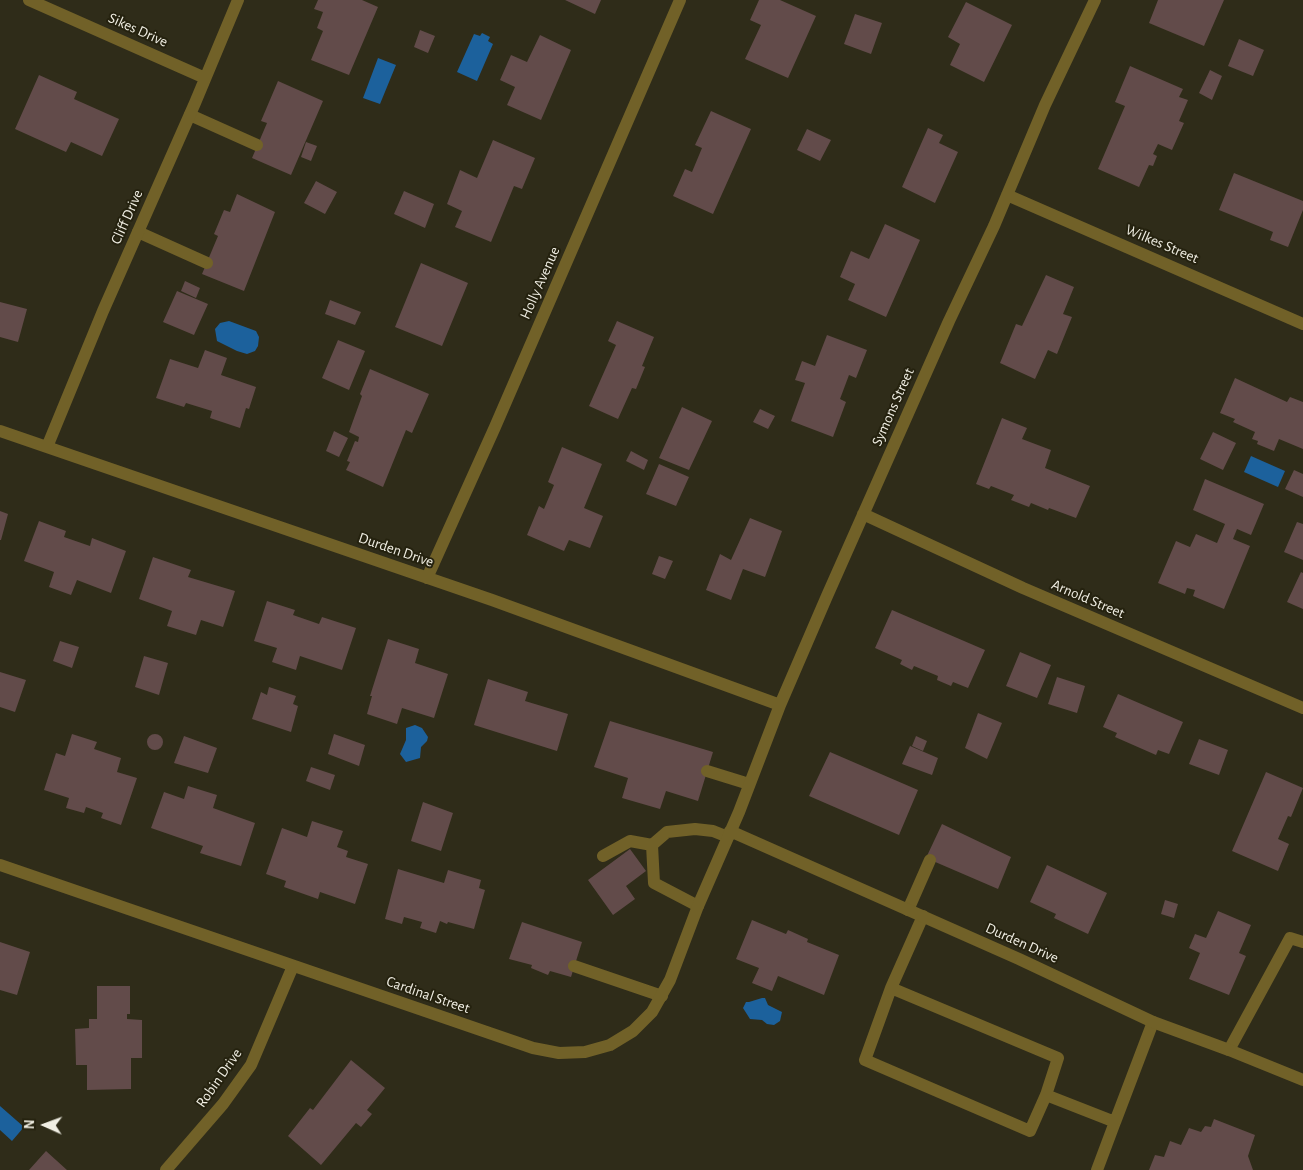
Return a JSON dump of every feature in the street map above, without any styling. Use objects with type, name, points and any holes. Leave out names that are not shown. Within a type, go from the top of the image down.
[{"type":"street","name":"Sikes Drive","points":[[29,0],[206,78]]},
{"type":"street","name":"Cliff Drive","points":[[47,447],[238,0]]},
{"type":"street","name":"Holly Avenue","points":[[427,578],[680,0]]},
{"type":"street","name":"Symons Street","points":[[729,834],[780,705],[863,514],[1007,195],[1045,105],[1095,0]]},
{"type":"street","points":[[190,115],[257,145]]},
{"type":"street","name":"Wilkes Street","points":[[1007,195],[1303,324]]},
{"type":"street","points":[[138,232],[206,263]]},
{"type":"street","name":"Durden Drive","points":[[0,431],[427,578],[780,705]]},
{"type":"street","name":"Arnold Street","points":[[863,514],[1023,588],[1303,708]]},
{"type":"street","points":[[707,771],[749,784]]},
{"type":"street","name":"Durden Drive","points":[[652,845],[667,832],[695,829],[729,834],[923,916],[1153,1022],[1303,1080]]},
{"type":"street","name":"Cardinal Street","points":[[0,865],[521,1044],[559,1053],[585,1052],[602,1048],[618,1040],[640,1025],[652,1012],[662,996],[677,962],[698,906],[729,834]]},
{"type":"street","points":[[603,856],[630,841],[652,845],[654,882],[698,906]]},
{"type":"street","points":[[908,910],[930,860]]},
{"type":"street","points":[[891,988],[1058,1058],[1046,1095],[1030,1131],[865,1060],[891,988],[923,916]]},
{"type":"street","points":[[1229,1050],[1290,938],[1303,942]]},
{"type":"street","name":"Robin Drive","points":[[166,1170],[223,1104],[251,1065],[293,966]]},
{"type":"street","points":[[574,966],[662,996]]},
{"type":"street","points":[[1097,1170],[1153,1022]]},
{"type":"street","points":[[1046,1095],[1115,1122]]},
{"type":"water","points":[[482,33],[490,37],[488,41],[493,44],[477,81],[457,72],[474,34],[480,36]]},
{"type":"water","points":[[378,58],[396,65],[380,104],[363,98]]},
{"type":"water","points":[[229,321],[256,331],[259,337],[258,346],[255,351],[247,354],[217,341],[215,329],[220,323]]},
{"type":"water","points":[[1251,456],[1285,471],[1278,487],[1244,472]]},
{"type":"water","points":[[415,725],[422,728],[428,737],[421,747],[420,758],[406,762],[400,754],[406,740],[406,728]]},
{"type":"water","points":[[765,998],[768,1005],[782,1012],[780,1021],[774,1025],[767,1024],[762,1020],[750,1019],[743,1008],[746,1002]]},
{"type":"water","points":[[0,1106],[24,1127],[12,1141],[0,1130]]},
{"type":"building","points":[[318,0],[362,0],[378,7],[349,75],[311,60],[323,31],[317,28],[323,12],[314,9]]},
{"type":"building","points":[[565,0],[601,0],[595,14]]},
{"type":"building","points":[[759,0],[780,0],[816,16],[788,78],[745,59],[761,25],[750,20]]},
{"type":"building","points":[[1158,0],[1224,0],[1204,46],[1149,23]]},
{"type":"building","points":[[966,2],[1012,25],[984,82],[950,65],[960,44],[948,37]]},
{"type":"building","points":[[855,14],[882,23],[871,54],[844,44]]},
{"type":"building","points":[[420,30],[435,36],[428,53],[414,47]]},
{"type":"building","points":[[540,35],[571,50],[541,120],[507,105],[515,87],[500,80],[511,55],[527,62]]},
{"type":"building","points":[[1239,39],[1264,50],[1253,76],[1228,66]]},
{"type":"building","points":[[1130,66],[1183,89],[1179,97],[1188,100],[1179,121],[1184,123],[1172,150],[1158,144],[1153,154],[1157,156],[1153,166],[1149,165],[1139,187],[1098,169],[1125,106],[1115,102]]},
{"type":"building","points":[[1210,70],[1222,76],[1212,100],[1199,93]]},
{"type":"building","points":[[39,75],[77,92],[74,99],[119,119],[102,156],[71,142],[66,152],[15,129]]},
{"type":"building","points":[[278,81],[323,101],[291,175],[252,158],[267,123],[261,121]]},
{"type":"building","points":[[711,111],[751,129],[713,214],[673,196],[685,169],[692,172],[702,148],[695,145]]},
{"type":"building","points":[[928,128],[943,135],[939,143],[958,152],[935,203],[902,187]]},
{"type":"building","points":[[807,129],[831,140],[820,161],[797,150]]},
{"type":"building","points":[[493,140],[535,158],[522,189],[514,186],[491,242],[455,227],[462,211],[447,204],[460,170],[477,178]]},
{"type":"building","points":[[306,142],[317,146],[311,161],[301,157]]},
{"type":"building","points":[[1234,173],[1303,201],[1303,210],[1288,247],[1270,240],[1273,232],[1219,210]]},
{"type":"building","points":[[316,181],[337,192],[325,214],[304,203]]},
{"type":"building","points":[[404,191],[434,204],[425,228],[394,214]]},
{"type":"building","points":[[237,194],[275,212],[244,291],[202,274],[218,236],[214,234],[224,210],[230,212]]},
{"type":"building","points":[[885,224],[920,240],[886,317],[848,300],[855,284],[840,277],[851,251],[869,259]]},
{"type":"building","points":[[421,263],[468,283],[442,346],[395,327]]},
{"type":"building","points":[[1046,275],[1074,287],[1063,314],[1072,317],[1057,354],[1048,350],[1035,379],[1000,363],[1016,324],[1022,326]]},
{"type":"building","points":[[185,281],[200,288],[196,298],[181,291]]},
{"type":"building","points":[[177,291],[208,304],[194,335],[163,322]]},
{"type":"building","points":[[330,300],[361,312],[355,325],[325,314]]},
{"type":"building","points":[[0,302],[27,309],[18,342],[0,337]]},
{"type":"building","points":[[617,321],[654,337],[642,366],[645,367],[636,389],[632,388],[618,419],[589,406],[616,345],[608,341]]},
{"type":"building","points":[[827,335],[867,350],[856,378],[849,375],[840,399],[846,402],[833,437],[791,421],[805,383],[795,380],[802,361],[815,366]]},
{"type":"building","points":[[338,340],[365,351],[349,390],[322,378]]},
{"type":"building","points":[[205,350],[227,358],[221,375],[256,387],[249,409],[246,408],[240,428],[210,418],[212,411],[186,403],[184,407],[156,398],[170,359],[198,368]]},
{"type":"building","points":[[370,369],[429,394],[412,433],[406,430],[383,487],[346,470],[350,462],[347,461],[355,441],[358,442],[359,437],[349,432],[362,396],[360,394]]},
{"type":"building","points":[[1235,378],[1287,402],[1290,397],[1303,402],[1303,449],[1279,439],[1274,451],[1257,444],[1258,441],[1252,439],[1255,432],[1233,422],[1235,419],[1220,413]]},
{"type":"building","points":[[682,407],[712,421],[689,470],[659,458]]},
{"type":"building","points":[[760,409],[775,416],[768,429],[753,422]]},
{"type":"building","points":[[1002,418],[1027,428],[1022,439],[1051,450],[1045,468],[1090,486],[1076,518],[1031,503],[1029,507],[1011,500],[1014,495],[991,486],[989,489],[976,484]]},
{"type":"building","points":[[334,431],[348,438],[339,457],[326,451]]},
{"type":"building","points":[[1213,432],[1236,443],[1223,470],[1200,459]]},
{"type":"building","points":[[562,447],[602,464],[584,508],[603,516],[590,548],[569,540],[564,551],[527,535],[539,506],[544,509],[554,485],[548,482]]},
{"type":"building","points":[[631,451],[648,460],[644,470],[626,461]]},
{"type":"building","points":[[659,464],[689,477],[676,506],[646,494]]},
{"type":"building","points":[[1294,470],[1303,474],[1303,497],[1285,489]]},
{"type":"building","points":[[1205,479],[1264,504],[1251,535],[1237,529],[1233,539],[1250,546],[1224,609],[1193,596],[1195,590],[1187,588],[1185,594],[1158,583],[1176,541],[1190,547],[1196,534],[1217,543],[1225,524],[1193,510]]},
{"type":"building","points":[[0,511],[8,514],[1,540],[0,540]]},
{"type":"building","points":[[750,518],[782,531],[765,577],[743,569],[731,600],[706,590],[720,554],[731,560]]},
{"type":"building","points":[[39,521],[66,531],[64,537],[90,546],[92,538],[126,551],[111,593],[77,580],[71,595],[49,587],[54,572],[24,561]]},
{"type":"building","points":[[1297,522],[1303,524],[1303,560],[1284,552]]},
{"type":"building","points":[[659,556],[673,561],[665,579],[652,574]]},
{"type":"building","points":[[153,557],[191,570],[188,577],[235,591],[223,627],[201,620],[196,635],[167,626],[172,611],[139,599]]},
{"type":"building","points":[[1301,572],[1303,573],[1303,609],[1287,602]]},
{"type":"building","points":[[267,601],[295,610],[293,615],[319,624],[322,617],[356,628],[342,670],[300,656],[296,670],[272,662],[277,648],[254,641]]},
{"type":"building","points":[[892,610],[985,650],[968,688],[953,682],[951,686],[937,680],[938,676],[914,666],[912,670],[900,664],[902,660],[875,648]]},
{"type":"building","points":[[388,639],[419,649],[415,663],[448,674],[434,718],[402,708],[397,724],[367,714],[372,696],[370,696]]},
{"type":"building","points":[[60,641],[79,647],[72,668],[53,661]]},
{"type":"building","points":[[1020,652],[1051,665],[1037,698],[1006,686]]},
{"type":"building","points":[[144,656],[168,663],[159,695],[135,687]]},
{"type":"building","points":[[0,672],[26,680],[15,712],[0,707]]},
{"type":"building","points":[[1057,677],[1085,686],[1077,713],[1048,704]]},
{"type":"building","points":[[488,679],[528,692],[525,701],[568,714],[557,751],[474,725]]},
{"type":"building","points":[[269,687],[296,696],[293,704],[298,706],[291,732],[252,719],[261,692],[267,695]]},
{"type":"building","points":[[1118,694],[1183,722],[1169,754],[1158,750],[1156,755],[1115,737],[1117,733],[1103,727]]},
{"type":"building","points":[[978,713],[1002,723],[987,759],[965,748]]},
{"type":"building","points":[[610,721],[713,752],[698,801],[666,791],[660,809],[622,798],[628,778],[594,767]]},
{"type":"building","points":[[72,734],[97,742],[94,749],[121,758],[117,772],[137,778],[121,825],[101,818],[103,813],[86,807],[84,813],[66,808],[69,798],[44,790],[56,753],[65,756]]},
{"type":"building","points":[[155,734],[161,736],[163,742],[161,748],[155,750],[149,748],[147,742],[149,736]]},
{"type":"building","points":[[334,734],[365,745],[359,766],[328,754]]},
{"type":"building","points":[[184,736],[217,748],[208,773],[174,763]]},
{"type":"building","points":[[916,736],[927,741],[923,751],[912,746]]},
{"type":"building","points":[[1199,739],[1228,750],[1219,775],[1189,764]]},
{"type":"building","points":[[910,746],[938,758],[932,775],[902,764]]},
{"type":"building","points":[[830,752],[918,790],[899,835],[809,796]]},
{"type":"building","points":[[311,767],[335,775],[330,790],[306,781]]},
{"type":"building","points":[[1266,772],[1303,788],[1291,817],[1288,816],[1278,839],[1289,844],[1278,871],[1232,851]]},
{"type":"building","points":[[188,786],[217,795],[213,808],[255,823],[241,866],[200,853],[203,846],[151,828],[164,792],[184,799]]},
{"type":"building","points":[[423,802],[453,813],[441,851],[411,841]]},
{"type":"building","points":[[312,821],[343,831],[337,847],[348,851],[346,857],[368,864],[355,904],[320,892],[318,899],[284,887],[286,881],[266,874],[282,828],[307,837]]},
{"type":"building","points":[[942,824],[1011,857],[998,889],[926,858]]},
{"type":"building","points":[[630,849],[646,871],[626,886],[635,899],[613,915],[588,880]]},
{"type":"building","points":[[1047,865],[1107,893],[1088,934],[1054,918],[1056,914],[1030,902]]},
{"type":"building","points":[[398,869],[444,883],[448,870],[481,880],[479,888],[485,890],[474,929],[440,921],[436,933],[420,928],[422,922],[404,917],[402,924],[385,919]]},
{"type":"building","points":[[1165,900],[1178,904],[1174,918],[1161,914]]},
{"type":"building","points":[[1218,911],[1251,925],[1239,953],[1246,956],[1229,995],[1189,979],[1200,953],[1189,948],[1195,934],[1206,938]]},
{"type":"building","points":[[752,920],[786,934],[788,930],[808,939],[807,942],[839,955],[824,995],[778,976],[772,991],[752,983],[759,968],[736,959]]},
{"type":"building","points":[[522,922],[582,942],[571,977],[550,971],[548,975],[531,968],[532,965],[509,959]]},
{"type":"building","points":[[0,942],[30,952],[17,995],[0,990]]},
{"type":"building","points":[[97,986],[130,986],[130,1014],[127,1014],[127,1019],[142,1020],[142,1058],[131,1058],[131,1089],[87,1090],[87,1065],[76,1065],[75,1029],[89,1028],[89,1019],[97,1019]]},
{"type":"building","points":[[351,1060],[385,1088],[367,1110],[372,1114],[361,1127],[356,1123],[321,1165],[288,1136],[310,1108],[313,1110]]},
{"type":"building","points":[[1214,1119],[1255,1135],[1248,1156],[1253,1170],[1149,1170],[1155,1155],[1164,1157],[1170,1141],[1181,1145],[1189,1128],[1201,1132],[1205,1126],[1211,1127]]},
{"type":"building","points":[[46,1151],[67,1170],[29,1170]]}]
